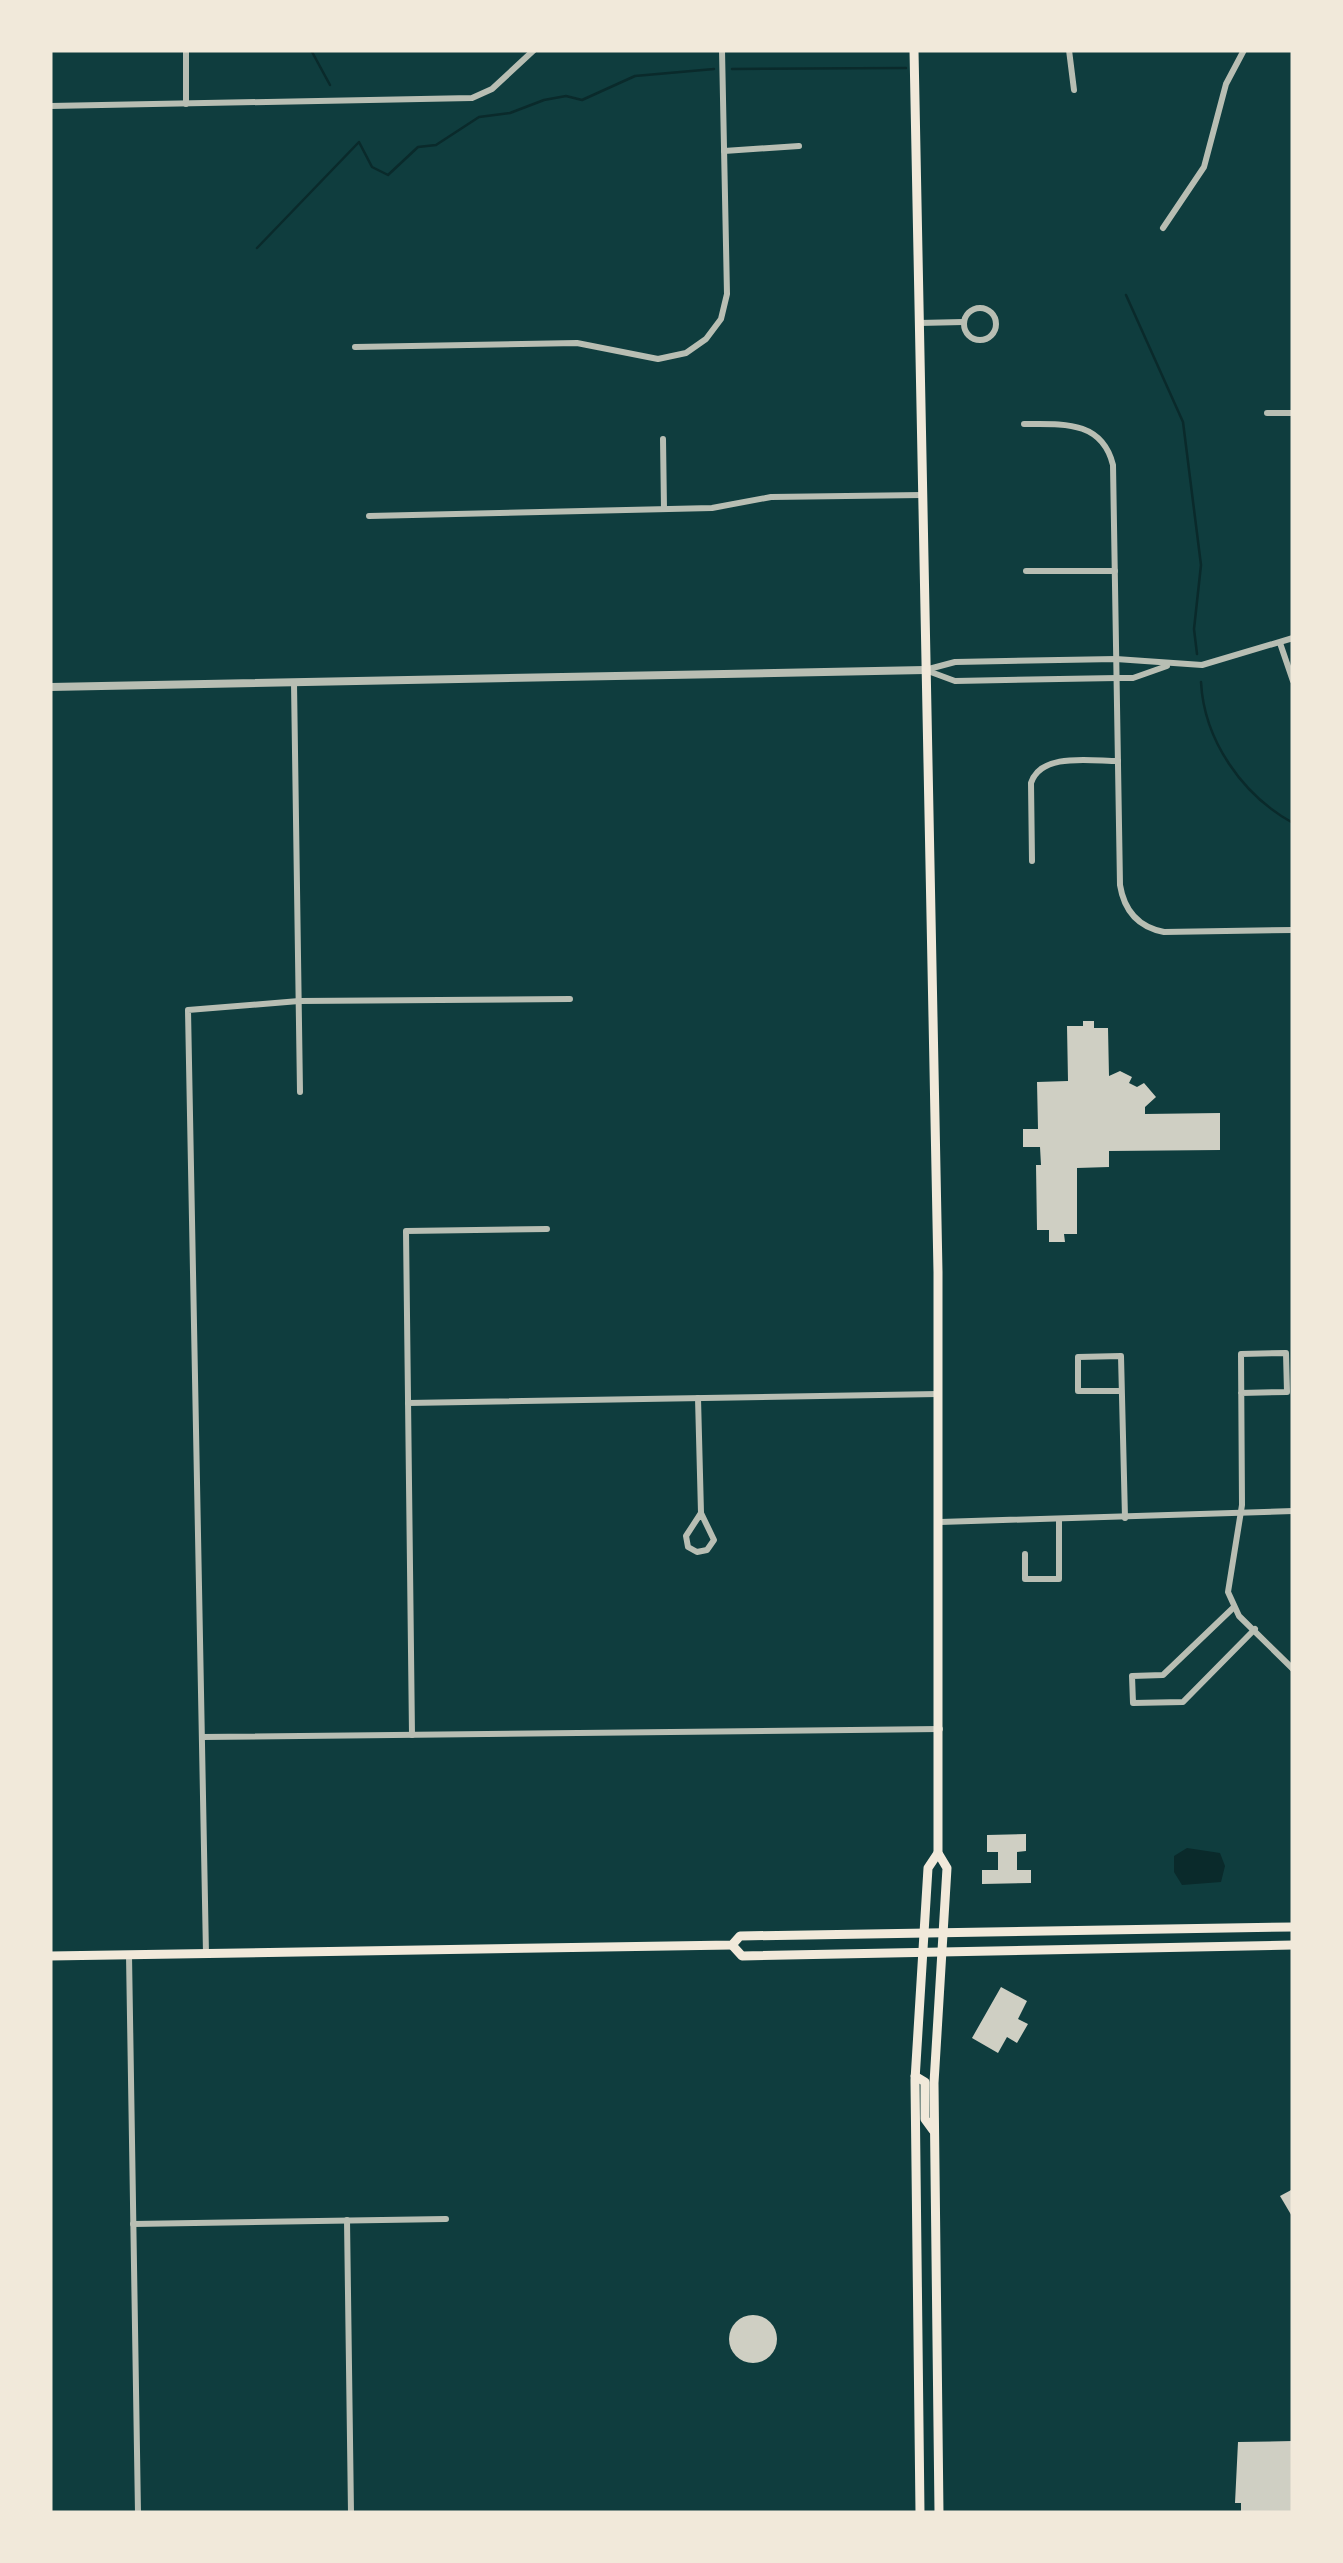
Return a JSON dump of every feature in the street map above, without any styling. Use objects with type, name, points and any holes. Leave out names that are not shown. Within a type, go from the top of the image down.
[{"type":"main road","points":[[914,50],[941,1729],[938,1853],[928,1868],[915,2076],[920,2513]]},
{"type":"main road","points":[[938,1853],[947,1868],[934,2132],[939,2513]]},
{"type":"main road","points":[[50,1956],[732,1945],[740,1936],[1293,1927]]},
{"type":"main road","points":[[732,1945],[742,1956],[1293,1945]]},
{"type":"main road","points":[[915,2076],[925,2082],[925,2119],[934,2132]]},
{"type":"street","points":[[186,50],[186,104]]},
{"type":"street","points":[[50,106],[472,98],[492,89],[534,50]]},
{"type":"street","points":[[355,347],[577,343],[646,358],[673,357],[698,345],[713,331],[726,308],[722,50]]},
{"type":"street","points":[[1069,50],[1074,90]]},
{"type":"street","points":[[1163,228],[1204,167],[1226,84],[1244,50]]},
{"type":"street","points":[[724,151],[800,146]]},
{"type":"street","points":[[978,308],[992,313],[996,324],[993,334],[978,340],[968,335],[964,322],[968,312],[978,308]]},
{"type":"street","points":[[919,323],[964,322]]},
{"type":"street","points":[[1267,414],[1293,413]]},
{"type":"street","points":[[1024,424],[1077,425],[1096,435],[1108,448],[1113,470],[1120,884],[1128,910],[1154,930],[1293,930]]},
{"type":"street","points":[[664,439],[664,508]]},
{"type":"street","points":[[369,516],[712,508],[771,498],[922,495]]},
{"type":"street","points":[[1026,571],[1115,571]]},
{"type":"street","points":[[925,670],[954,681],[1116,678],[1168,666],[1226,662],[1293,638]]},
{"type":"street","points":[[1280,643],[1293,681]]},
{"type":"street","points":[[50,687],[925,670],[954,662],[1116,659],[1168,666]]},
{"type":"street","points":[[294,683],[300,1092]]},
{"type":"street","points":[[1032,861],[1030,783],[1035,772],[1051,762],[1118,762]]},
{"type":"street","points":[[206,1954],[188,1010],[299,1001],[570,1000]]},
{"type":"street","points":[[412,1735],[406,1231],[547,1228]]},
{"type":"street","points":[[1241,1393],[1287,1392],[1286,1352],[1241,1354],[1239,1516],[1227,1582],[1233,1608],[1293,1669]]},
{"type":"street","points":[[1121,1391],[1078,1391],[1078,1357],[1121,1356],[1125,1518]]},
{"type":"street","points":[[408,1403],[938,1394]]},
{"type":"street","points":[[698,1398],[700,1513],[714,1540],[708,1550],[696,1552],[688,1546],[686,1536],[700,1513]]},
{"type":"street","points":[[940,1522],[1293,1512]]},
{"type":"street","points":[[1025,1554],[1025,1579],[1059,1578],[1059,1519]]},
{"type":"street","points":[[1233,1608],[1163,1675],[1132,1676],[1133,1703],[1184,1702],[1255,1629]]},
{"type":"street","points":[[202,1738],[941,1729]]},
{"type":"street","points":[[129,1955],[138,2513]]},
{"type":"street","points":[[133,2224],[446,2219]]},
{"type":"street","points":[[347,2220],[351,2513]]},
{"type":"water","points":[[1187,1848],[1220,1853],[1225,1866],[1221,1882],[1182,1885],[1174,1872],[1174,1856]]},
{"type":"building","points":[[1083,1021],[1094,1021],[1094,1028],[1108,1028],[1109,1076],[1120,1071],[1132,1077],[1129,1083],[1137,1087],[1144,1083],[1156,1097],[1145,1107],[1145,1114],[1220,1113],[1220,1150],[1109,1151],[1109,1167],[1077,1168],[1077,1234],[1064,1234],[1065,1242],[1049,1242],[1049,1230],[1037,1230],[1036,1165],[1041,1165],[1040,1147],[1023,1147],[1023,1129],[1038,1129],[1037,1082],[1068,1081],[1067,1026],[1083,1026]]},
{"type":"building","points":[[1026,1834],[1026,1851],[1017,1852],[1017,1870],[1031,1870],[1031,1883],[982,1884],[982,1870],[998,1870],[998,1852],[987,1852],[987,1835]]},
{"type":"building","points":[[1001,1987],[1027,2001],[1018,2019],[1028,2024],[1017,2043],[1007,2037],[998,2053],[972,2038]]},
{"type":"building","points":[[1293,2189],[1293,2218],[1280,2196]]},
{"type":"building","points":[[753,2315],[770,2322],[777,2339],[770,2356],[753,2363],[736,2356],[729,2339],[736,2322]]},
{"type":"building","points":[[1293,2441],[1293,2513],[1241,2513],[1241,2503],[1235,2503],[1238,2442]]},
{"type":"waterway","points":[[311,50],[330,85]]},
{"type":"waterway","points":[[732,69],[906,68]]},
{"type":"waterway","points":[[257,248],[359,142],[372,167],[388,175],[418,147],[436,145],[479,117],[510,113],[566,96],[582,100],[635,76],[714,69]]},
{"type":"waterway","points":[[1126,295],[1183,422],[1201,565],[1194,629],[1197,654]]},
{"type":"waterway","points":[[1201,682],[1209,725],[1229,764],[1258,797],[1293,823]]}]
